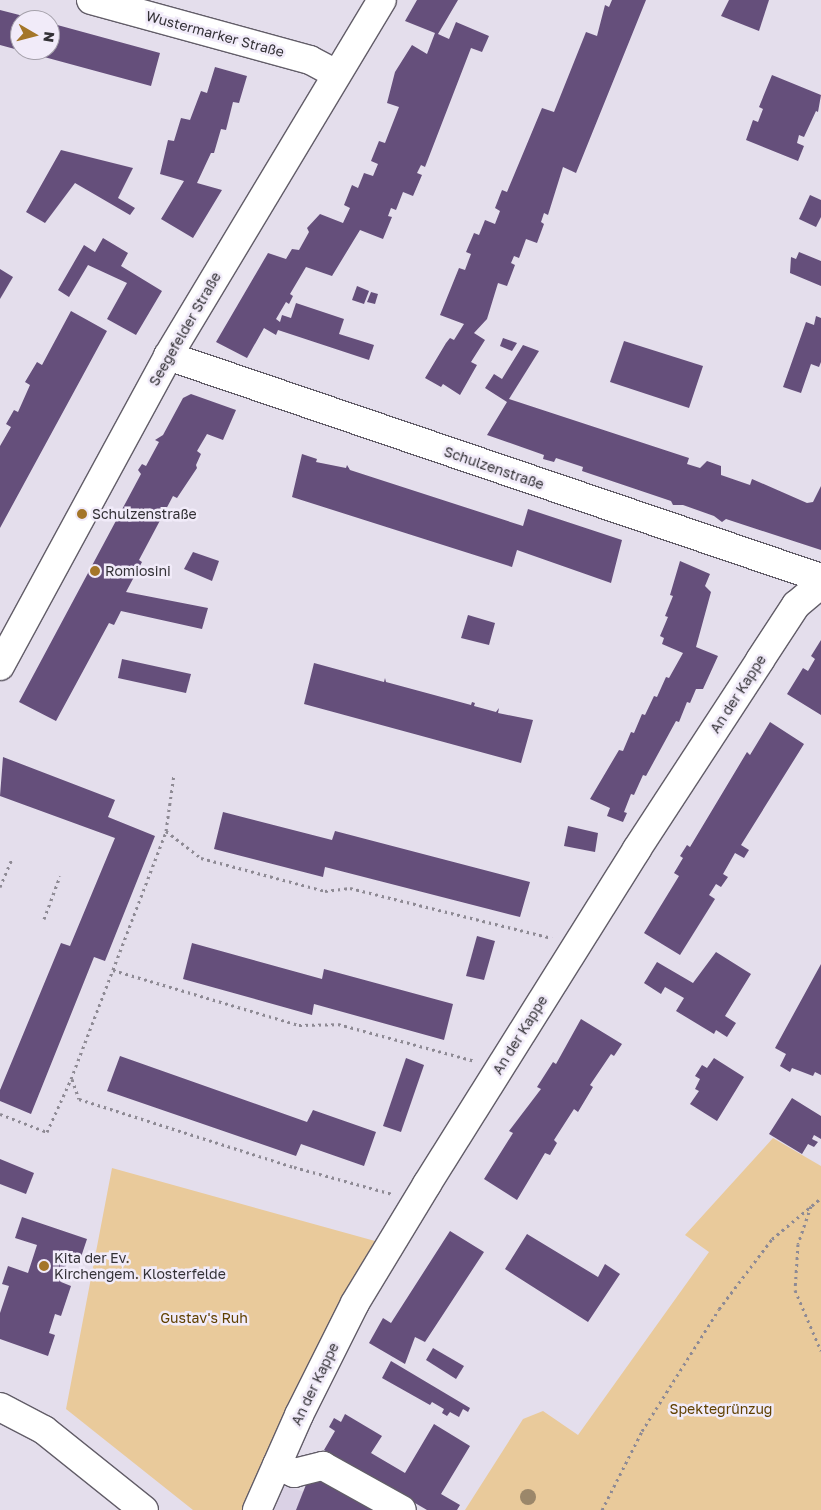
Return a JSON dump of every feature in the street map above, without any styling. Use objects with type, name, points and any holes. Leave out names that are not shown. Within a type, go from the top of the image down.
[{"type":"street","name":"Wustermarker Straße","points":[[91,0],[310,60],[336,74]]},
{"type":"street","name":"Seegefelder Straße","points":[[0,666],[168,356],[382,0]]},
{"type":"street","name":"Schulzenstraße","points":[[168,356],[821,578]]},
{"type":"street","name":"An der Kappe","points":[[257,1510],[355,1304],[417,1201],[577,944],[796,605],[821,584]]},
{"type":"street","points":[[0,1407],[44,1430],[144,1510]]},
{"type":"street","points":[[277,1465],[294,1473],[323,1466],[402,1510]]},
{"type":"path","points":[[0,1114],[46,1132],[71,1079],[166,831],[174,774]]},
{"type":"path","points":[[166,831],[201,858],[325,891],[350,888],[577,944]]},
{"type":"path","points":[[0,887],[12,859]]},
{"type":"path","points":[[44,919],[60,876]]},
{"type":"path","points":[[113,970],[299,1025],[338,1024],[500,1067]]},
{"type":"path","points":[[71,1079],[79,1099],[294,1167],[417,1201]]},
{"type":"path","points":[[602,1510],[642,1431],[719,1309],[772,1239],[821,1198]]},
{"type":"path","points":[[812,1205],[798,1244],[795,1290],[821,1351]]},
{"type":"shaded area","points":[[282,1484],[304,1492],[349,1510],[271,1510]]},
{"type":"green space","name":"Spektegrünzug","points":[[773,1138],[821,1166],[821,1510],[465,1510],[523,1419],[543,1411],[578,1435],[709,1252],[685,1235]]},
{"type":"green space","name":"Gustav's Ruh","points":[[112,1168],[375,1241],[252,1485],[243,1510],[193,1510],[66,1409]]},
{"type":"building","points":[[417,0],[458,0],[438,34],[449,39],[456,22],[489,36],[482,52],[471,48],[425,167],[421,165],[417,173],[422,175],[413,196],[403,192],[396,210],[391,208],[388,216],[392,217],[383,239],[360,230],[332,276],[306,267],[290,294],[293,296],[289,304],[286,302],[276,319],[280,322],[282,315],[291,318],[296,303],[344,319],[339,334],[374,345],[369,360],[278,330],[276,335],[264,328],[247,358],[216,342],[268,253],[286,259],[292,249],[299,250],[309,232],[307,228],[320,214],[343,223],[350,208],[344,205],[352,185],[358,188],[364,173],[373,176],[378,164],[371,161],[379,141],[385,143],[399,107],[387,103],[395,72],[412,45],[427,54],[435,33],[405,21]]},
{"type":"building","points":[[612,0],[646,0],[576,173],[563,167],[548,215],[544,213],[541,222],[544,224],[537,243],[526,239],[519,258],[514,256],[511,263],[515,265],[507,286],[498,283],[487,319],[474,333],[485,340],[471,362],[477,365],[460,395],[443,384],[441,387],[425,378],[446,343],[450,338],[454,340],[464,324],[440,315],[459,268],[465,270],[471,254],[466,252],[474,233],[479,235],[485,220],[495,224],[500,211],[495,208],[502,190],[507,192],[542,108],[554,112],[586,32],[597,36],[605,5],[609,7]]},
{"type":"building","points":[[729,0],[769,0],[759,31],[721,16]]},
{"type":"building","points":[[0,10],[10,13],[10,48],[0,45]]},
{"type":"building","points":[[60,26],[160,53],[151,86],[55,60],[60,60]]},
{"type":"building","points":[[215,67],[247,76],[239,103],[233,102],[226,130],[221,129],[214,153],[211,153],[197,183],[222,190],[193,238],[161,219],[184,181],[160,174],[168,140],[174,141],[181,118],[190,120],[201,91],[207,93]]},
{"type":"building","points":[[772,75],[821,95],[818,112],[816,111],[804,137],[799,135],[797,143],[804,146],[798,161],[746,140],[753,120],[758,122],[763,109],[759,107]]},
{"type":"building","points":[[61,150],[133,168],[118,198],[135,208],[130,215],[75,183],[45,223],[26,212]]},
{"type":"building","points":[[810,195],[821,200],[821,217],[816,227],[799,219]]},
{"type":"building","points":[[103,238],[128,253],[121,266],[162,291],[136,335],[107,319],[127,283],[88,265],[69,297],[58,290],[84,245],[95,252]]},
{"type":"building","points":[[799,252],[821,261],[821,286],[790,273],[791,257],[796,259]]},
{"type":"building","points":[[0,269],[13,277],[0,299]]},
{"type":"building","points":[[357,286],[369,291],[364,304],[352,300]]},
{"type":"building","points":[[371,292],[378,294],[375,304],[367,302]]},
{"type":"building","points":[[71,311],[107,331],[0,528],[0,446],[11,427],[6,424],[14,410],[18,412],[30,385],[25,382],[37,362],[42,365]]},
{"type":"building","points":[[816,316],[821,318],[821,362],[819,367],[811,364],[801,393],[783,387],[806,322],[814,325]]},
{"type":"building","points":[[503,338],[517,343],[512,351],[500,346]]},
{"type":"building","points":[[624,341],[703,366],[689,408],[610,382]]},
{"type":"building","points":[[523,345],[539,351],[509,399],[689,458],[687,464],[700,468],[707,461],[721,466],[721,475],[750,485],[752,479],[807,503],[813,502],[821,486],[821,550],[726,519],[722,522],[714,516],[683,505],[673,505],[671,501],[582,471],[583,467],[556,458],[554,462],[543,459],[544,455],[487,435],[507,402],[485,388],[494,374],[502,379]]},
{"type":"building","points":[[191,394],[236,410],[223,440],[207,434],[197,451],[201,454],[196,465],[197,468],[177,498],[173,496],[139,560],[142,562],[126,592],[208,608],[202,629],[121,611],[114,625],[109,623],[56,721],[19,702],[141,474],[138,470],[142,464],[146,466],[159,442],[155,440],[163,435],[183,398]]},
{"type":"building","points":[[302,454],[317,459],[316,462],[346,468],[347,465],[350,470],[523,526],[528,509],[622,540],[611,583],[517,550],[512,567],[292,497]]},
{"type":"building","points":[[193,552],[219,561],[212,581],[184,569]]},
{"type":"building","points":[[680,561],[710,574],[705,586],[711,592],[696,647],[718,656],[703,689],[696,689],[690,703],[687,702],[679,722],[676,721],[646,776],[643,775],[634,795],[631,794],[624,812],[627,813],[623,822],[607,816],[610,808],[590,799],[619,750],[623,751],[631,732],[634,733],[642,714],[645,715],[654,696],[657,697],[666,677],[669,678],[683,653],[662,644],[664,638],[660,636],[668,617],[665,616],[673,596],[670,595]]},
{"type":"building","points":[[468,615],[495,623],[489,645],[461,638]]},
{"type":"building","points":[[821,640],[821,715],[787,694],[803,668],[808,671],[815,659],[811,656]]},
{"type":"building","points":[[122,659],[191,674],[186,693],[118,678]]},
{"type":"building","points":[[314,663],[384,682],[385,678],[386,682],[471,705],[472,702],[475,703],[474,706],[496,712],[499,708],[498,713],[533,720],[521,763],[304,704]]},
{"type":"building","points":[[770,722],[804,744],[741,845],[749,850],[744,858],[735,853],[723,874],[728,877],[721,887],[716,884],[709,895],[715,899],[680,955],[644,933],[679,876],[674,873],[683,858],[680,856],[687,845],[690,847],[747,752],[750,755]]},
{"type":"building","points":[[3,757],[115,800],[108,817],[155,836],[105,961],[94,957],[31,1114],[0,1101],[0,1090],[61,943],[70,946],[115,838],[0,796]]},
{"type":"building","points":[[223,812],[332,840],[335,831],[530,882],[520,917],[325,867],[323,877],[214,849]]},
{"type":"building","points":[[568,826],[598,833],[595,852],[564,846]]},
{"type":"building","points":[[477,936],[495,941],[484,980],[466,976]]},
{"type":"building","points":[[192,943],[322,979],[324,969],[453,1004],[444,1040],[314,1004],[312,1015],[183,979]]},
{"type":"building","points":[[716,952],[751,974],[725,1016],[736,1023],[727,1037],[716,1030],[714,1034],[676,1011],[684,998],[665,987],[661,994],[644,983],[657,962],[693,983]]},
{"type":"building","points":[[821,964],[821,1075],[815,1072],[813,1076],[792,1068],[790,1072],[780,1066],[786,1054],[775,1048]]},
{"type":"building","points":[[581,1019],[622,1044],[614,1056],[611,1054],[590,1085],[593,1087],[578,1112],[574,1109],[554,1140],[557,1143],[550,1155],[545,1153],[517,1200],[484,1179],[513,1133],[509,1131],[541,1089],[537,1087],[553,1062],[556,1064]]},
{"type":"building","points":[[120,1056],[307,1122],[313,1110],[376,1132],[364,1166],[301,1144],[296,1156],[107,1091]]},
{"type":"building","points":[[406,1058],[424,1065],[401,1132],[383,1126]]},
{"type":"building","points":[[714,1058],[744,1077],[717,1121],[690,1104],[699,1091],[695,1089],[700,1079],[695,1076],[702,1065],[707,1068]]},
{"type":"building","points":[[792,1098],[821,1116],[821,1139],[814,1135],[812,1139],[818,1142],[814,1147],[808,1144],[802,1154],[769,1134]]},
{"type":"building","points":[[0,1159],[34,1173],[26,1194],[0,1184]]},
{"type":"building","points":[[22,1217],[87,1239],[80,1260],[69,1257],[61,1282],[71,1286],[61,1316],[55,1314],[49,1333],[55,1335],[48,1356],[0,1339],[0,1313],[9,1286],[2,1284],[8,1266],[28,1273],[37,1245],[15,1238]]},
{"type":"building","points":[[450,1231],[484,1252],[425,1342],[415,1337],[405,1364],[369,1343],[383,1318],[391,1323]]},
{"type":"building","points":[[527,1234],[598,1277],[605,1264],[620,1274],[588,1322],[505,1269]]},
{"type":"building","points":[[433,1348],[464,1366],[456,1379],[426,1360]]},
{"type":"building","points":[[391,1361],[470,1408],[468,1412],[463,1409],[459,1417],[450,1412],[447,1416],[442,1413],[444,1409],[432,1402],[430,1405],[382,1378]]},
{"type":"building","points":[[345,1414],[382,1436],[371,1453],[405,1473],[434,1424],[470,1446],[441,1494],[460,1505],[457,1510],[427,1510],[324,1450],[335,1431],[329,1427],[334,1418],[341,1422]]},
{"type":"building","points":[[311,1472],[385,1510],[296,1510]]},
{"type":"place","name":"Schulzenstraße","points":[[82,514]]},
{"type":"place","name":"Romiosini","points":[[95,571]]},
{"type":"place","name":"Kita der Ev. Kirchengem. Klosterfelde","points":[[44,1266]]}]
